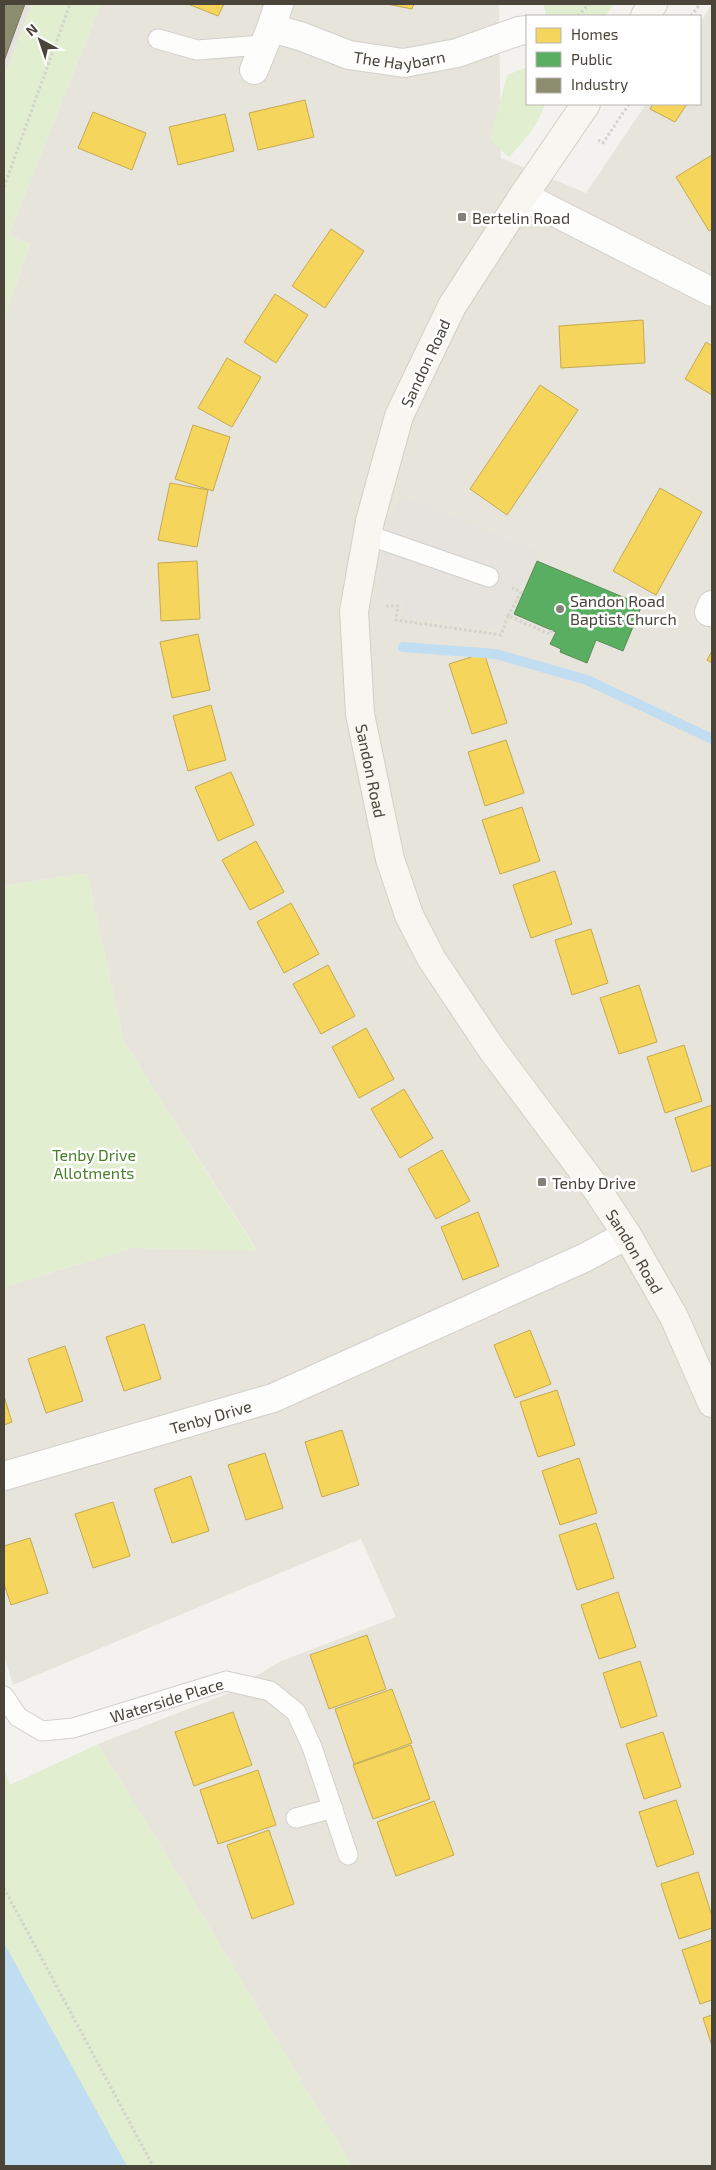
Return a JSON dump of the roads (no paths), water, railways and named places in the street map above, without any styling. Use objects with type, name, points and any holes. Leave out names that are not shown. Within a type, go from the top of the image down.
[{"type":"main road","points":[[646,15],[653,4]]},
{"type":"main road","name":"Sandon Road","points":[[585,105],[523,196],[452,306],[399,416],[368,535],[355,606],[360,714],[390,859],[409,915],[430,958],[460,1004],[598,1192],[627,1235],[674,1317],[712,1404]]},
{"type":"street","name":"The Haybarn","points":[[267,37],[300,36],[349,55],[404,63],[457,53],[526,30]]},
{"type":"street","points":[[523,196],[712,292]]},
{"type":"street","name":"Tenby Drive","points":[[4,1476],[273,1398],[584,1258],[627,1235]]},
{"type":"lane","points":[[158,39],[197,50],[267,37]]},
{"type":"lane","points":[[368,535],[489,577]]},
{"type":"lane","name":"Waterside Place","points":[[4,1696],[18,1717],[42,1731],[73,1728],[226,1681],[270,1691],[296,1712],[312,1747],[348,1855]]},
{"type":"lane","points":[[296,1818],[333,1808]]},
{"type":"water","points":[[4,1943],[127,2166],[4,2166]]},
{"type":"waterway","points":[[403,647],[496,654],[587,680],[712,739]]},
{"type":"place","name":"Bertelin Road","points":[[462,217]]},
{"type":"place","name":"Sandon Road Baptist Church","points":[[560,609]]},
{"type":"place","name":"Tenby Drive","points":[[542,1182]]},
{"type":"park label","name":"Tenby Drive Allotments","points":[[94,1163]]}]
